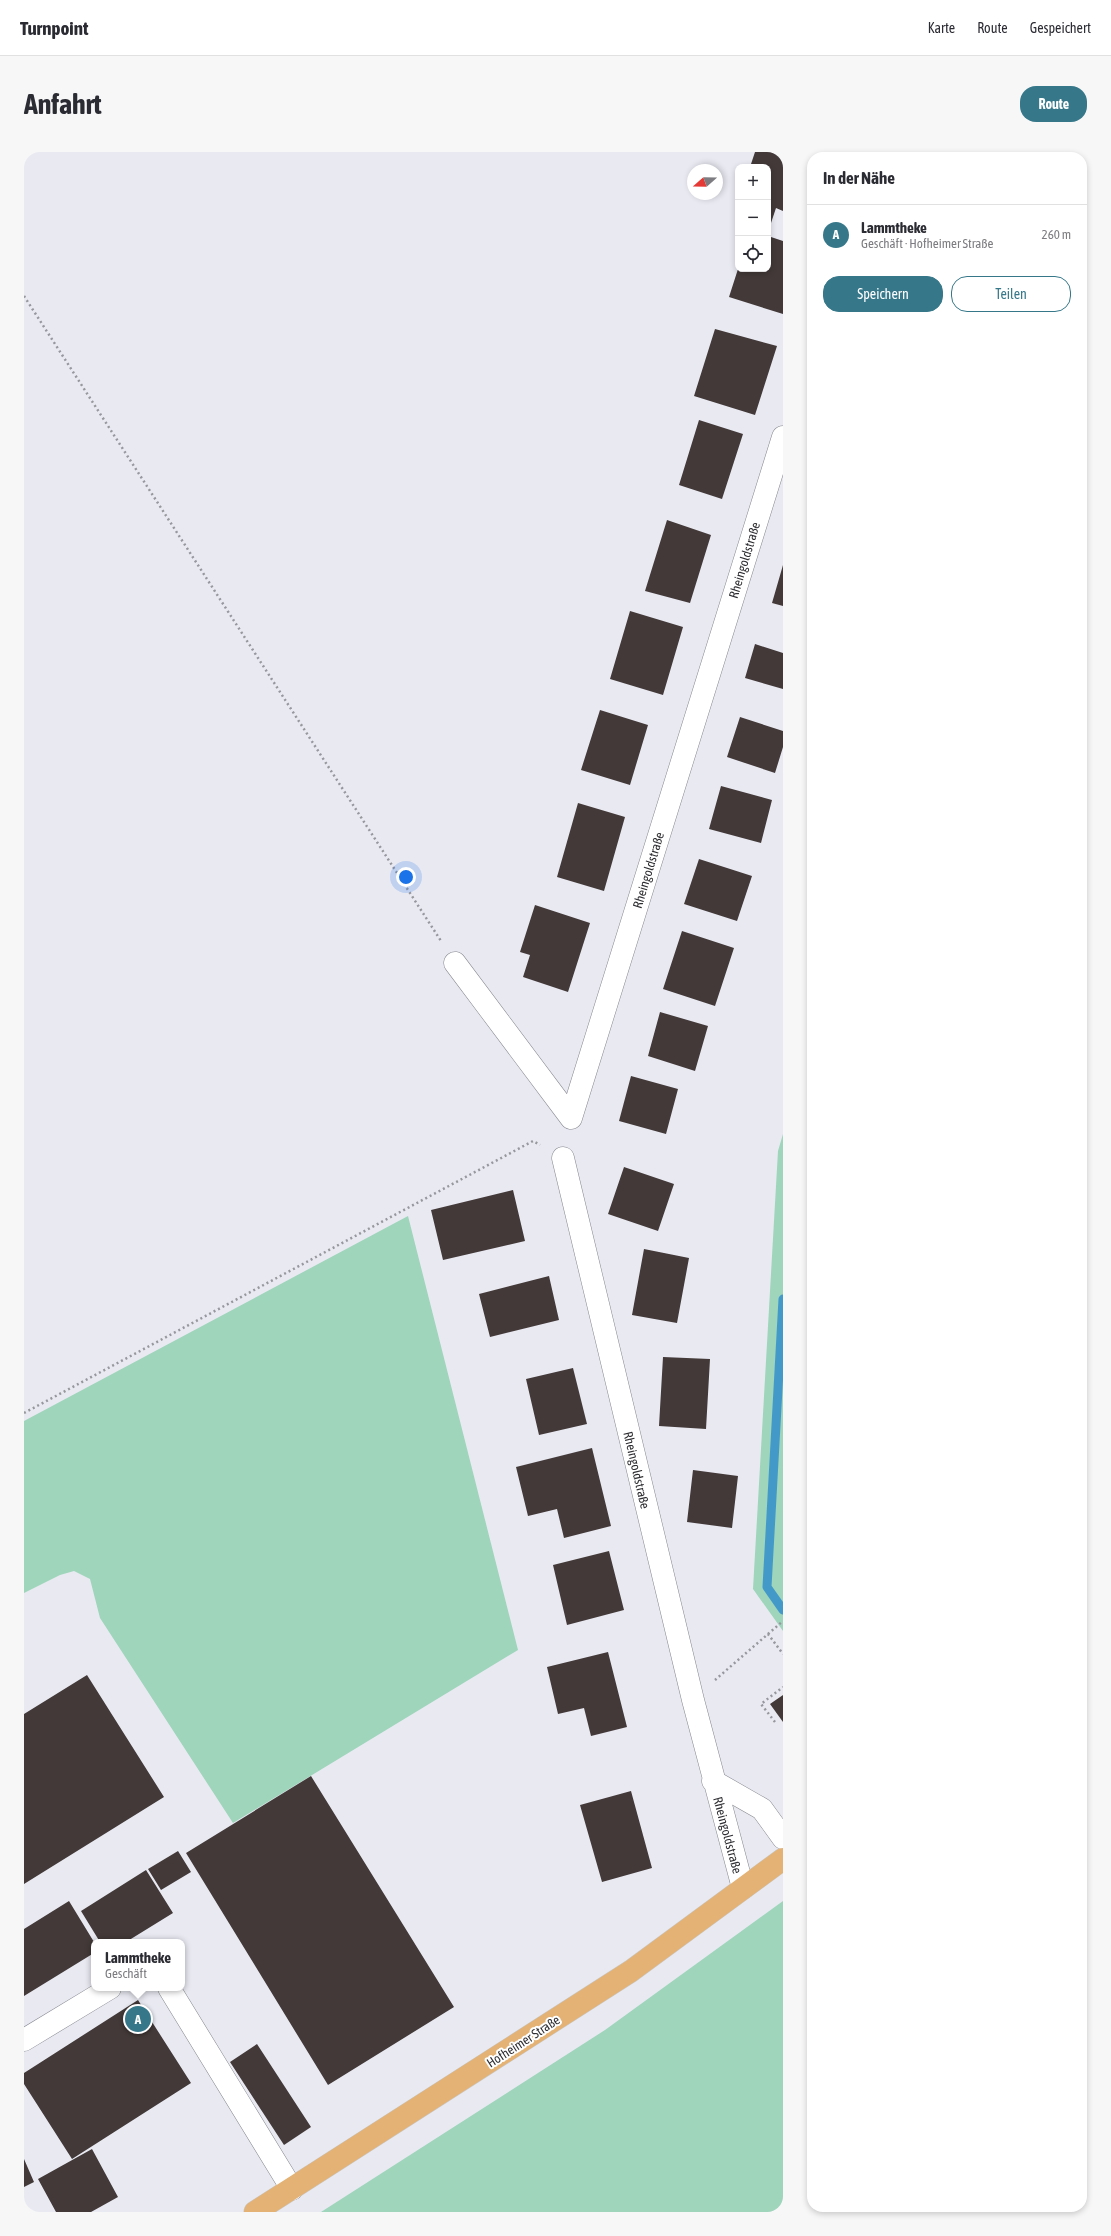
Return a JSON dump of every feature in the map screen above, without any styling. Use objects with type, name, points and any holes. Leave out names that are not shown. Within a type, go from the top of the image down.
[{"type":"main road","name":"Hofheimer Straße","points":[[255,2212],[631,1971],[783,1859]]},
{"type":"street","name":"Rheingoldstraße","points":[[456,963],[571,1118],[783,437]]},
{"type":"street","name":"Rheingoldstraße","points":[[563,1158],[692,1700],[743,1888]]},
{"type":"street","name":"Rheingoldstraße","points":[[713,1781],[762,1809],[783,1838]]},
{"type":"street","points":[[24,2040],[105,1991]]},
{"type":"street","points":[[171,1991],[292,2189]]},
{"type":"path","points":[[24,296],[456,963]]},
{"type":"path","points":[[24,1413],[533,1141],[563,1158]]},
{"type":"path","points":[[692,1700],[783,1621]]},
{"type":"path","points":[[768,1634],[783,1654]]},
{"type":"path","points":[[776,1722],[761,1704],[783,1687]]},
{"type":"green space","points":[[783,1134],[783,1631],[753,1589],[778,1151]]},
{"type":"green space","points":[[408,1216],[518,1650],[233,1823],[100,1618],[90,1579],[74,1571],[60,1575],[24,1593],[24,1421]]},
{"type":"green space","points":[[783,1901],[783,2212],[321,2212],[605,2030]]},
{"type":"building","points":[[755,152],[783,152],[783,211],[776,208],[771,223],[771,164],[751,164]]},
{"type":"building","points":[[771,237],[783,241],[783,314],[729,297],[737,272],[771,272]]},
{"type":"building","points":[[715,329],[777,346],[755,415],[694,396]]},
{"type":"building","points":[[699,420],[743,434],[722,499],[679,485]]},
{"type":"building","points":[[667,520],[711,535],[690,603],[645,591]]},
{"type":"building","points":[[783,565],[783,606],[772,603]]},
{"type":"building","points":[[630,611],[683,627],[663,695],[610,679]]},
{"type":"building","points":[[755,644],[783,653],[783,689],[745,678]]},
{"type":"building","points":[[600,710],[648,725],[630,785],[581,770]]},
{"type":"building","points":[[740,717],[783,731],[783,747],[775,773],[727,757]]},
{"type":"building","points":[[721,786],[772,800],[761,843],[709,829]]},
{"type":"building","points":[[578,803],[625,817],[604,891],[557,877]]},
{"type":"building","points":[[699,859],[752,876],[737,921],[684,904]]},
{"type":"building","points":[[535,905],[590,923],[568,992],[523,977],[530,955],[520,952]]},
{"type":"building","points":[[682,931],[734,948],[715,1006],[663,989]]},
{"type":"building","points":[[660,1012],[708,1026],[695,1071],[648,1056]]},
{"type":"building","points":[[631,1076],[678,1089],[666,1134],[619,1121]]},
{"type":"building","points":[[624,1167],[674,1184],[658,1231],[608,1214]]},
{"type":"building","points":[[513,1190],[525,1241],[443,1260],[431,1210]]},
{"type":"building","points":[[644,1249],[689,1258],[677,1323],[632,1315]]},
{"type":"building","points":[[549,1276],[559,1320],[490,1337],[479,1294]]},
{"type":"building","points":[[663,1357],[710,1359],[706,1429],[659,1426]]},
{"type":"building","points":[[573,1368],[587,1424],[539,1435],[526,1379]]},
{"type":"building","points":[[592,1448],[611,1526],[564,1538],[557,1509],[528,1516],[516,1467]]},
{"type":"building","points":[[693,1470],[738,1476],[732,1528],[687,1522]]},
{"type":"building","points":[[609,1551],[624,1610],[567,1625],[553,1565]]},
{"type":"building","points":[[608,1652],[627,1727],[591,1736],[584,1708],[558,1714],[547,1667]]},
{"type":"building","points":[[87,1675],[164,1797],[24,1884],[24,1714]]},
{"type":"building","points":[[783,1695],[783,1722],[770,1704]]},
{"type":"building","points":[[311,1776],[454,2007],[328,2085],[186,1853]]},
{"type":"building","points":[[631,1791],[652,1868],[602,1882],[580,1805]]},
{"type":"building","points":[[178,1851],[191,1872],[161,1890],[148,1869]]},
{"type":"building","points":[[146,1870],[173,1913],[131,1939],[98,1939],[81,1911]]},
{"type":"building","points":[[69,1901],[92,1939],[91,1955],[24,1996],[24,1929]]},
{"type":"building","points":[[138,2000],[191,2083],[72,2159],[24,2084],[24,2073]]},
{"type":"building","points":[[257,2044],[311,2127],[284,2145],[230,2062]]},
{"type":"building","points":[[92,2149],[118,2197],[91,2212],[56,2212],[38,2179]]},
{"type":"building","points":[[24,2159],[34,2182],[24,2187]]},
{"type":"waterway","points":[[783,1299],[767,1587],[783,1610]]},
{"type":"place","name":"Lammtheke","points":[[138,2019]]}]
